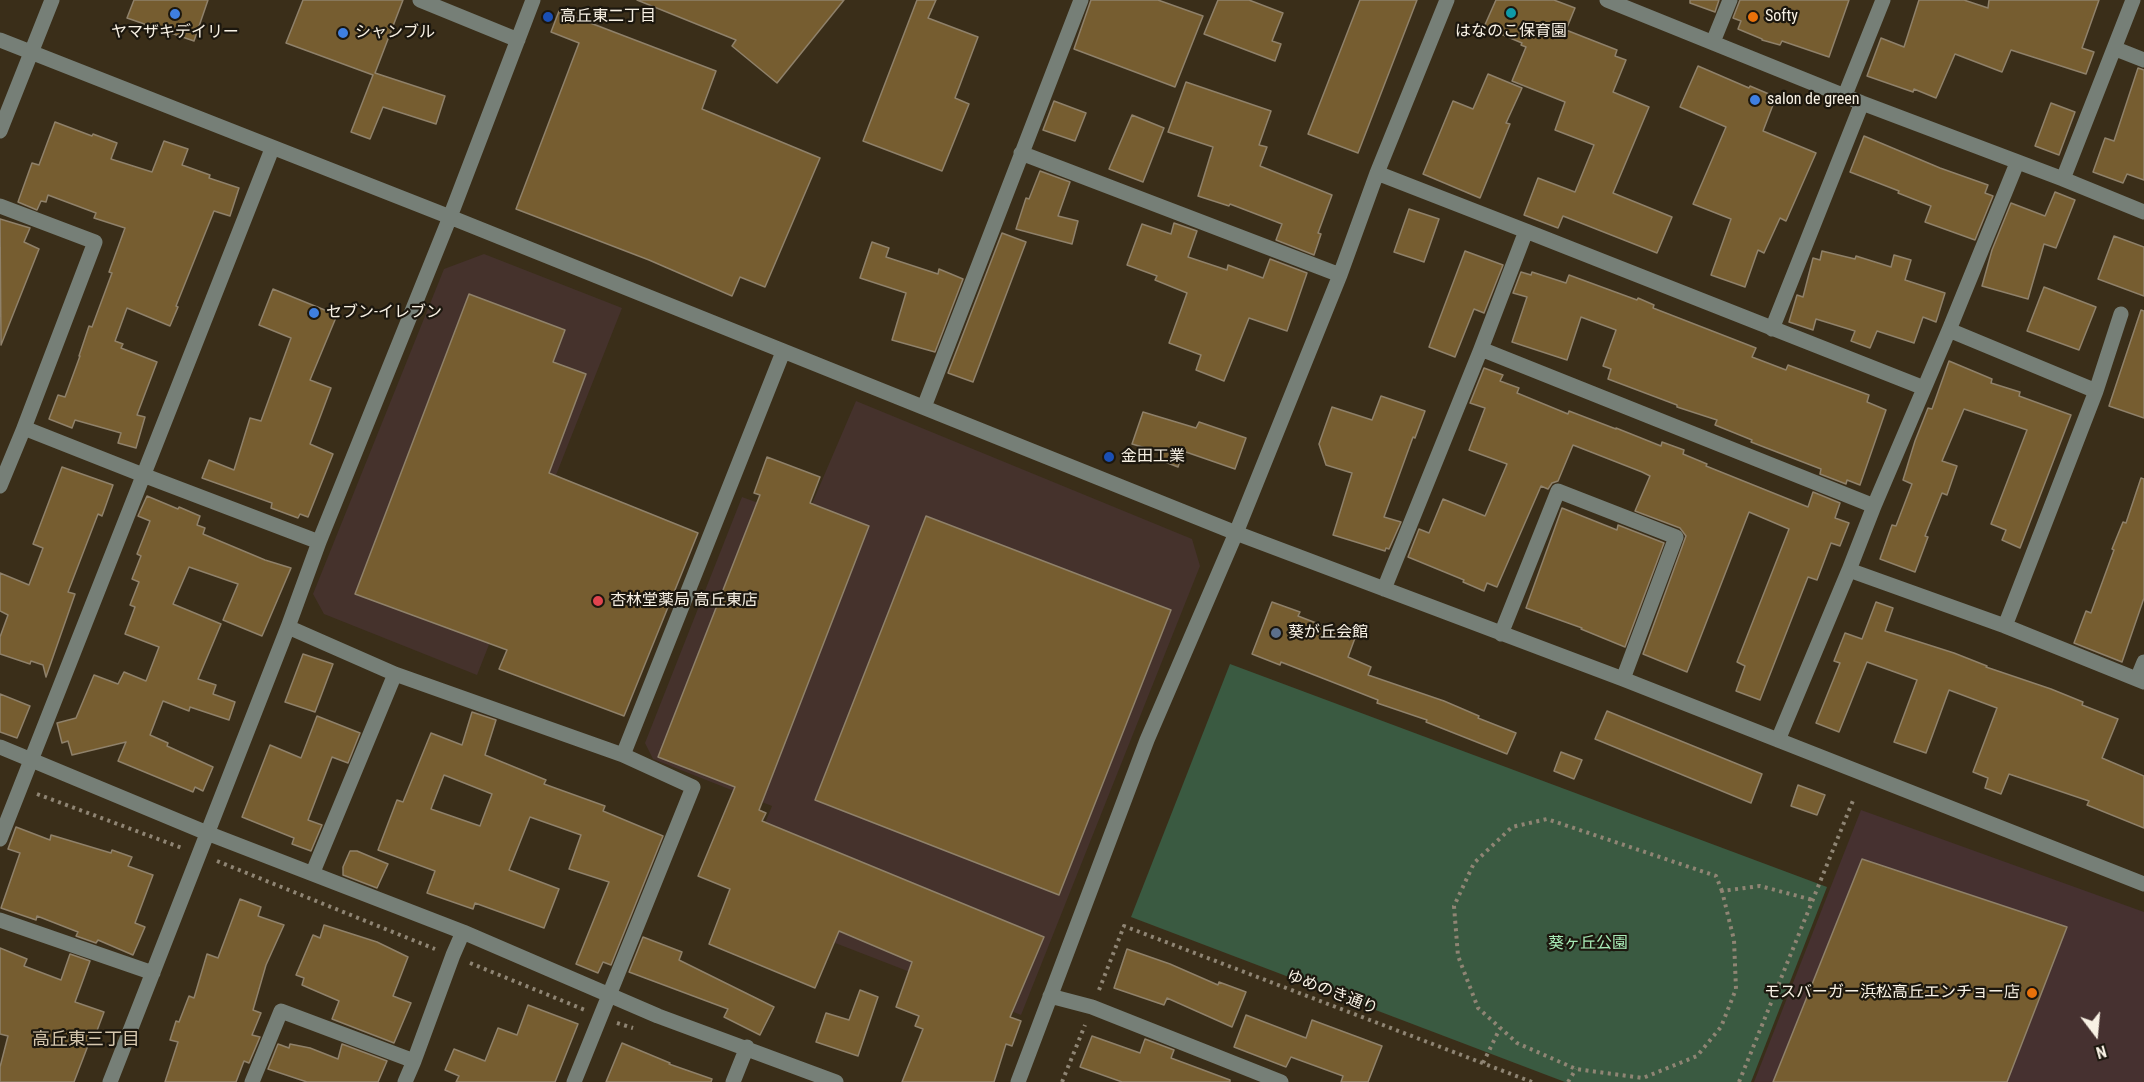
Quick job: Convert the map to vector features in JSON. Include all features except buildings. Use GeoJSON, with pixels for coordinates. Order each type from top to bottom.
{"type":"FeatureCollection","features":[{"type":"Feature","properties":{"kind":"street"},"geometry":{"type":"LineString","coordinates":[[0,131],[52,0]]}},
{"type":"Feature","properties":{"kind":"street"},"geometry":{"type":"LineString","coordinates":[[420,0],[518,40]]}},
{"type":"Feature","properties":{"kind":"street"},"geometry":{"type":"LineString","coordinates":[[110,1082],[319,542],[450,217],[533,0]]}},
{"type":"Feature","properties":{"kind":"street"},"geometry":{"type":"LineString","coordinates":[[924,407],[1082,0]]}},
{"type":"Feature","properties":{"kind":"street"},"geometry":{"type":"LineString","coordinates":[[1018,1082],[1147,740],[1236,533],[1447,0]]}},
{"type":"Feature","properties":{"kind":"street"},"geometry":{"type":"LineString","coordinates":[[1607,0],[1862,103],[2144,212]]}},
{"type":"Feature","properties":{"kind":"street"},"geometry":{"type":"LineString","coordinates":[[1713,42],[1730,0]]}},
{"type":"Feature","properties":{"kind":"street"},"geometry":{"type":"LineString","coordinates":[[1845,95],[1883,0]]}},
{"type":"Feature","properties":{"kind":"street"},"geometry":{"type":"LineString","coordinates":[[2063,179],[2116,49],[2133,0]]}},
{"type":"Feature","properties":{"kind":"street"},"geometry":{"type":"LineString","coordinates":[[0,40],[272,149],[450,217],[1236,533],[1623,679],[2144,884]]}},
{"type":"Feature","properties":{"kind":"street"},"geometry":{"type":"LineString","coordinates":[[2116,49],[2144,60]]}},
{"type":"Feature","properties":{"kind":"street"},"geometry":{"type":"LineString","coordinates":[[1772,329],[1862,103]]}},
{"type":"Feature","properties":{"kind":"street"},"geometry":{"type":"LineString","coordinates":[[0,839],[272,149]]}},
{"type":"Feature","properties":{"kind":"street"},"geometry":{"type":"LineString","coordinates":[[1021,153],[1340,275]]}},
{"type":"Feature","properties":{"kind":"street"},"geometry":{"type":"LineString","coordinates":[[1778,740],[2017,163]]}},
{"type":"Feature","properties":{"kind":"street"},"geometry":{"type":"LineString","coordinates":[[1377,173],[1924,388]]}},
{"type":"Feature","properties":{"kind":"street"},"geometry":{"type":"LineString","coordinates":[[0,206],[95,242],[0,486]]}},
{"type":"Feature","properties":{"kind":"street"},"geometry":{"type":"LineString","coordinates":[[1384,589],[1526,231]]}},
{"type":"Feature","properties":{"kind":"street"},"geometry":{"type":"LineString","coordinates":[[2006,626],[2096,391],[2121,314]]}},
{"type":"Feature","properties":{"kind":"street"},"geometry":{"type":"LineString","coordinates":[[1949,330],[2096,391]]}},
{"type":"Feature","properties":{"kind":"street"},"geometry":{"type":"LineString","coordinates":[[1481,349],[1874,506]]}},
{"type":"Feature","properties":{"kind":"street"},"geometry":{"type":"LineString","coordinates":[[623,755],[783,352]]}},
{"type":"Feature","properties":{"kind":"street"},"geometry":{"type":"LineString","coordinates":[[24,428],[319,542]]}},
{"type":"Feature","properties":{"kind":"street"},"geometry":{"type":"LineString","coordinates":[[1501,634],[1558,491],[1676,537],[1623,679]]}},
{"type":"Feature","properties":{"kind":"street"},"geometry":{"type":"LineString","coordinates":[[1849,570],[2006,626],[2141,681],[2144,662]]}},
{"type":"Feature","properties":{"kind":"street"},"geometry":{"type":"LineString","coordinates":[[288,627],[394,674],[623,755],[693,787],[574,1082]]}},
{"type":"Feature","properties":{"kind":"street"},"geometry":{"type":"LineString","coordinates":[[313,872],[394,674]]}},
{"type":"Feature","properties":{"kind":"street"},"geometry":{"type":"LineString","coordinates":[[0,747],[207,833],[313,872],[463,932],[608,996],[836,1082]]}},
{"type":"Feature","properties":{"kind":"street"},"geometry":{"type":"LineString","coordinates":[[0,920],[153,973]]}},
{"type":"Feature","properties":{"kind":"street"},"geometry":{"type":"LineString","coordinates":[[405,1082],[463,932]]}},
{"type":"Feature","properties":{"kind":"street"},"geometry":{"type":"LineString","coordinates":[[1050,996],[1092,1007],[1281,1082]]}},
{"type":"Feature","properties":{"kind":"street"},"geometry":{"type":"LineString","coordinates":[[252,1082],[281,1011],[414,1061]]}},
{"type":"Feature","properties":{"kind":"street"},"geometry":{"type":"LineString","coordinates":[[733,1082],[747,1047]]}},
{"type":"Feature","properties":{"kind":"path"},"geometry":{"type":"LineString","coordinates":[[20,787],[200,854],[643,1032]]}},
{"type":"Feature","properties":{"kind":"path"},"geometry":{"type":"LineString","coordinates":[[1739,1082],[1854,798]]}},
{"type":"Feature","properties":{"kind":"path"},"geometry":{"type":"LineString","coordinates":[[1547,819],[1716,876],[1734,940],[1736,989],[1721,1028],[1697,1056],[1643,1077],[1576,1069],[1517,1043],[1500,1028],[1478,1008],[1458,956],[1454,906],[1473,863],[1512,827],[1547,819]]}},
{"type":"Feature","properties":{"kind":"path"},"geometry":{"type":"LineString","coordinates":[[1722,891],[1760,886],[1813,900]]}},
{"type":"Feature","properties":{"kind":"path","name":"ゆめのき通り"},"geometry":{"type":"LineString","coordinates":[[1124,926],[1532,1082]]}},
{"type":"Feature","properties":{"kind":"path"},"geometry":{"type":"LineString","coordinates":[[1483,1063],[1500,1028]]}},
{"type":"Feature","properties":{"kind":"path"},"geometry":{"type":"LineString","coordinates":[[1568,1082],[1576,1069]]}},
{"type":"Feature","properties":{"kind":"shaded area"},"geometry":{"type":"Polygon","coordinates":[[[484,254],[622,308],[477,675],[324,614],[313,594],[444,269],[484,254]]]}},
{"type":"Feature","properties":{"kind":"shaded area","name":"金田工業"},"geometry":{"type":"Polygon","coordinates":[[[856,401],[1192,539],[1200,566],[1021,1015],[732,903],[772,806],[653,759],[645,743],[742,497],[805,520],[856,401]]]}},
{"type":"Feature","properties":{"kind":"shaded area"},"geometry":{"type":"Polygon","coordinates":[[[1861,810],[2144,912],[2144,1082],[1754,1082],[1861,810]]]}},
{"type":"Feature","properties":{"kind":"green space","name":"葵ヶ丘公園"},"geometry":{"type":"Polygon","coordinates":[[[1230,664],[1827,887],[1751,1082],[1565,1082],[1131,917],[1230,664]]]}},
{"type":"Feature","properties":{"kind":"place","name":"はなのこ保育園"},"geometry":{"type":"Point","coordinates":[1511,13]}},
{"type":"Feature","properties":{"kind":"place","name":"ヤマザキデイリー"},"geometry":{"type":"Point","coordinates":[175,14]}},
{"type":"Feature","properties":{"kind":"place","name":"高丘東二丁目"},"geometry":{"type":"Point","coordinates":[548,17]}},
{"type":"Feature","properties":{"kind":"place","name":"Softy"},"geometry":{"type":"Point","coordinates":[1753,17]}},
{"type":"Feature","properties":{"kind":"place","name":"シャンブル"},"geometry":{"type":"Point","coordinates":[343,33]}},
{"type":"Feature","properties":{"kind":"place","name":"salon de green"},"geometry":{"type":"Point","coordinates":[1755,100]}},
{"type":"Feature","properties":{"kind":"place","name":"セブン-イレブン"},"geometry":{"type":"Point","coordinates":[314,313]}},
{"type":"Feature","properties":{"kind":"place","name":"金田工業"},"geometry":{"type":"Point","coordinates":[1109,457]}},
{"type":"Feature","properties":{"kind":"place","name":"杏林堂薬局 高丘東店"},"geometry":{"type":"Point","coordinates":[598,601]}},
{"type":"Feature","properties":{"kind":"place","name":"葵が丘会館"},"geometry":{"type":"Point","coordinates":[1276,633]}},
{"type":"Feature","properties":{"kind":"place","name":"モスバーガー浜松高丘エンチョー店"},"geometry":{"type":"Point","coordinates":[2032,993]}},
{"type":"Feature","properties":{"kind":"district","name":"高丘東三丁目"},"geometry":{"type":"Point","coordinates":[86,1040]}}]}
